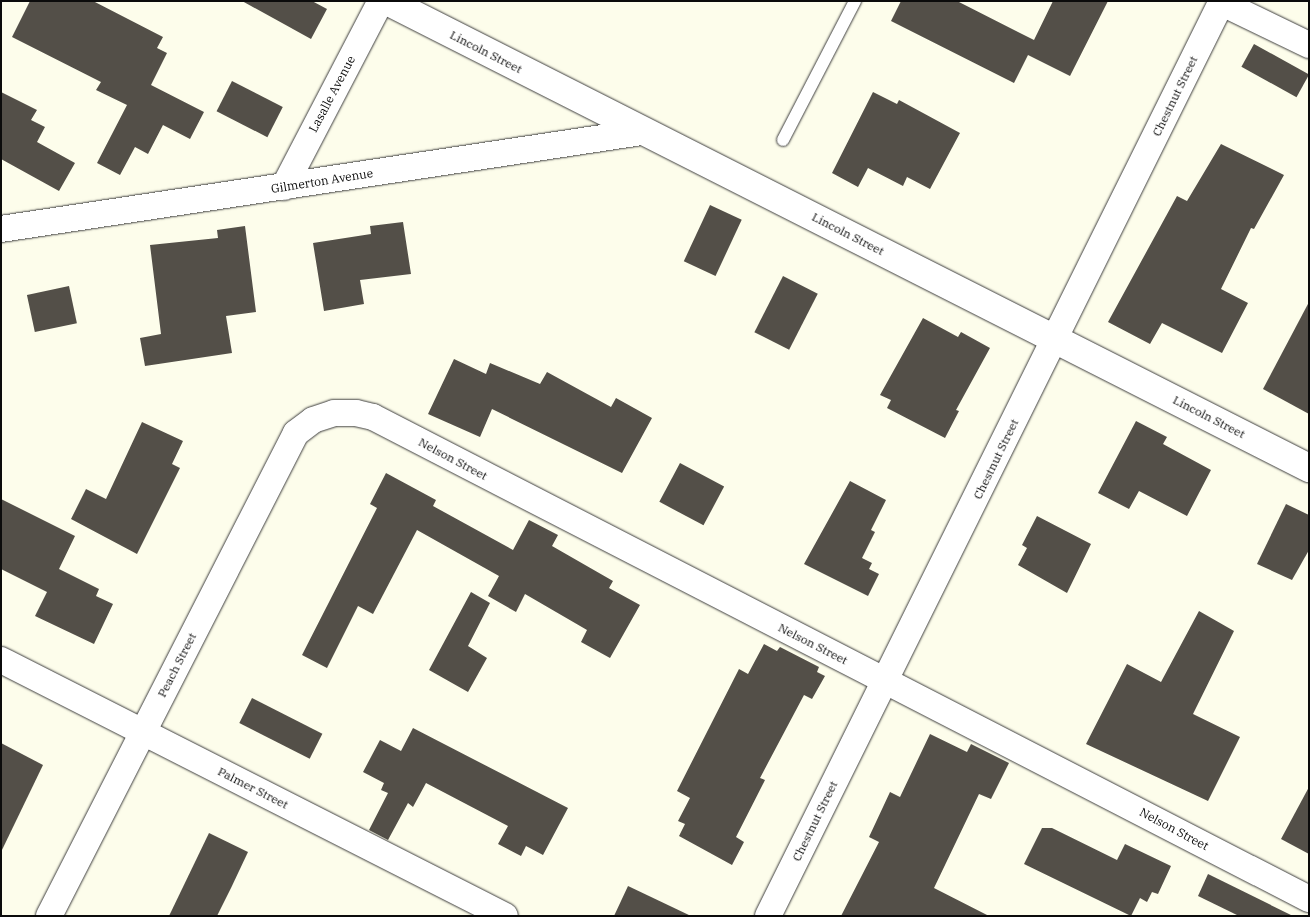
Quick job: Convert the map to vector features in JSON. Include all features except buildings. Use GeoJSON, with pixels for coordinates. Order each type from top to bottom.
{"type":"FeatureCollection","features":[{"type":"Feature","properties":{"kind":"street","name":"Lasalle Avenue"},"geometry":{"type":"LineString","coordinates":[[284,187],[381,1]]}},
{"type":"Feature","properties":{"kind":"street","name":"Lincoln Street"},"geometry":{"type":"LineString","coordinates":[[387,1],[642,132],[1055,338],[1309,468]]}},
{"type":"Feature","properties":{"kind":"street"},"geometry":{"type":"LineString","coordinates":[[1222,2],[1309,45]]}},
{"type":"Feature","properties":{"kind":"street","name":"Chestnut Street"},"geometry":{"type":"LineString","coordinates":[[768,916],[1222,2]]}},
{"type":"Feature","properties":{"kind":"street","name":"Gilmerton Avenue"},"geometry":{"type":"LineString","coordinates":[[1,229],[642,132]]}},
{"type":"Feature","properties":{"kind":"street","name":"Nelson Street"},"geometry":{"type":"LineString","coordinates":[[313,420],[334,413],[356,413],[373,417],[1309,899]]}},
{"type":"Feature","properties":{"kind":"street","name":"Peach Street"},"geometry":{"type":"LineString","coordinates":[[49,916],[296,434],[313,420]]}},
{"type":"Feature","properties":{"kind":"street","name":"Palmer Street"},"geometry":{"type":"LineString","coordinates":[[1,660],[505,916]]}},
{"type":"Feature","properties":{"kind":"lane"},"geometry":{"type":"LineString","coordinates":[[783,140],[855,1]]}}]}
